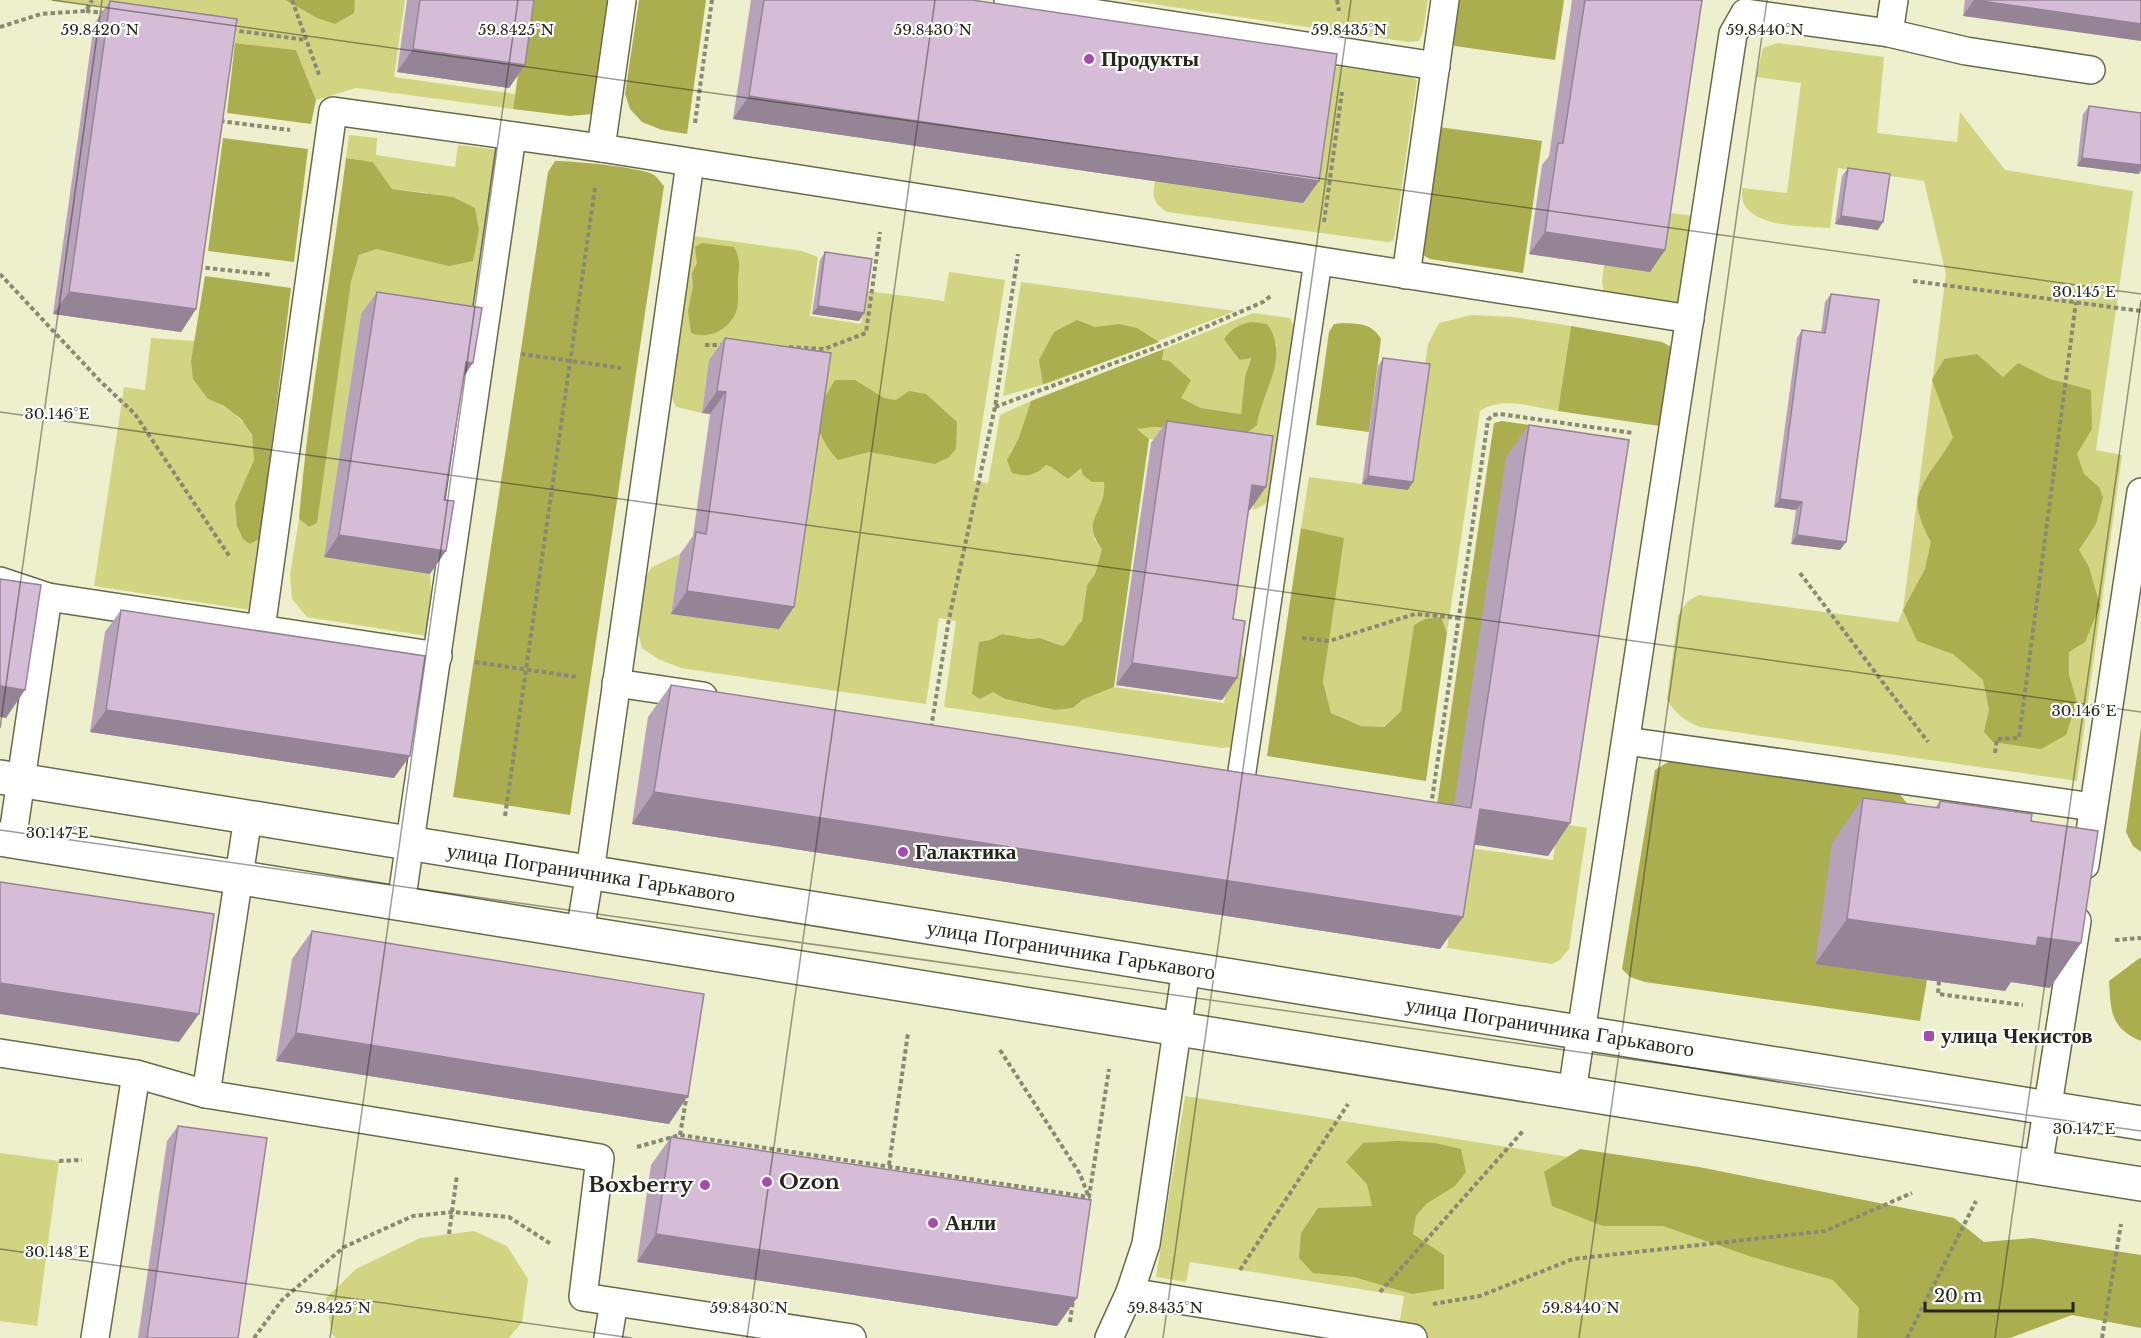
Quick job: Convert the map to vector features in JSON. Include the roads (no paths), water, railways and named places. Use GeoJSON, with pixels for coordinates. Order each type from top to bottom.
{"type":"FeatureCollection","features":[{"type":"Feature","properties":{"kind":"street","name":"улица Пограничника Гарькавого"},"geometry":{"type":"LineString","coordinates":[[10,779],[2141,1123]]}},
{"type":"Feature","properties":{"kind":"street"},"geometry":{"type":"LineString","coordinates":[[6,840],[2141,1184]]}},
{"type":"Feature","properties":{"kind":"lane"},"geometry":{"type":"LineString","coordinates":[[601,148],[622,0]]}},
{"type":"Feature","properties":{"kind":"lane"},"geometry":{"type":"LineString","coordinates":[[1008,0],[1436,66]]}},
{"type":"Feature","properties":{"kind":"lane"},"geometry":{"type":"LineString","coordinates":[[1406,274],[1445,0]]}},
{"type":"Feature","properties":{"kind":"lane"},"geometry":{"type":"LineString","coordinates":[[1889,33],[1894,0]]}},
{"type":"Feature","properties":{"kind":"lane"},"geometry":{"type":"LineString","coordinates":[[1572,1092],[1733,34],[1745,13],[1889,33],[1966,51],[2091,70]]}},
{"type":"Feature","properties":{"kind":"lane"},"geometry":{"type":"LineString","coordinates":[[261,629],[333,111],[601,148],[1690,319]]}},
{"type":"Feature","properties":{"kind":"lane"},"geometry":{"type":"LineString","coordinates":[[402,904],[512,136]]}},
{"type":"Feature","properties":{"kind":"lane"},"geometry":{"type":"LineString","coordinates":[[580,932],[690,162]]}},
{"type":"Feature","properties":{"kind":"lane"},"geometry":{"type":"LineString","coordinates":[[1240,778],[1318,261]]}},
{"type":"Feature","properties":{"kind":"lane"},"geometry":{"type":"LineString","coordinates":[[2038,1167],[2141,492]]}},
{"type":"Feature","properties":{"kind":"lane"},"geometry":{"type":"LineString","coordinates":[[0,581],[48,597],[438,656]]}},
{"type":"Feature","properties":{"kind":"lane"},"geometry":{"type":"LineString","coordinates":[[6,840],[10,779],[48,597]]}},
{"type":"Feature","properties":{"kind":"lane"},"geometry":{"type":"LineString","coordinates":[[616,683],[733,701]]}},
{"type":"Feature","properties":{"kind":"lane"},"geometry":{"type":"LineString","coordinates":[[1626,741],[2093,807]]}},
{"type":"Feature","properties":{"kind":"lane"},"geometry":{"type":"LineString","coordinates":[[206,1094],[248,817]]}},
{"type":"Feature","properties":{"kind":"lane"},"geometry":{"type":"LineString","coordinates":[[1109,1338],[1130,1292],[1146,1244],[1186,969]]}},
{"type":"Feature","properties":{"kind":"lane"},"geometry":{"type":"LineString","coordinates":[[0,1053],[136,1074],[206,1094],[600,1158],[583,1297],[850,1338]]}},
{"type":"Feature","properties":{"kind":"lane"},"geometry":{"type":"LineString","coordinates":[[95,1338],[136,1074]]}},
{"type":"Feature","properties":{"kind":"lane"},"geometry":{"type":"LineString","coordinates":[[1130,1292],[1413,1338]]}},
{"type":"Feature","properties":{"kind":"lane"},"geometry":{"type":"LineString","coordinates":[[608,1338],[614,1302]]}},
{"type":"Feature","properties":{"kind":"place","name":"Продукты"},"geometry":{"type":"Point","coordinates":[1089,59]}},
{"type":"Feature","properties":{"kind":"place","name":"Галактика"},"geometry":{"type":"Point","coordinates":[903,852]}},
{"type":"Feature","properties":{"kind":"place","name":"улица Чекистов"},"geometry":{"type":"Point","coordinates":[1929,1036]}},
{"type":"Feature","properties":{"kind":"place","name":"Ozon"},"geometry":{"type":"Point","coordinates":[767,1182]}},
{"type":"Feature","properties":{"kind":"place","name":"Boxberry"},"geometry":{"type":"Point","coordinates":[705,1185]}},
{"type":"Feature","properties":{"kind":"place","name":"Анли"},"geometry":{"type":"Point","coordinates":[933,1223]}}]}
